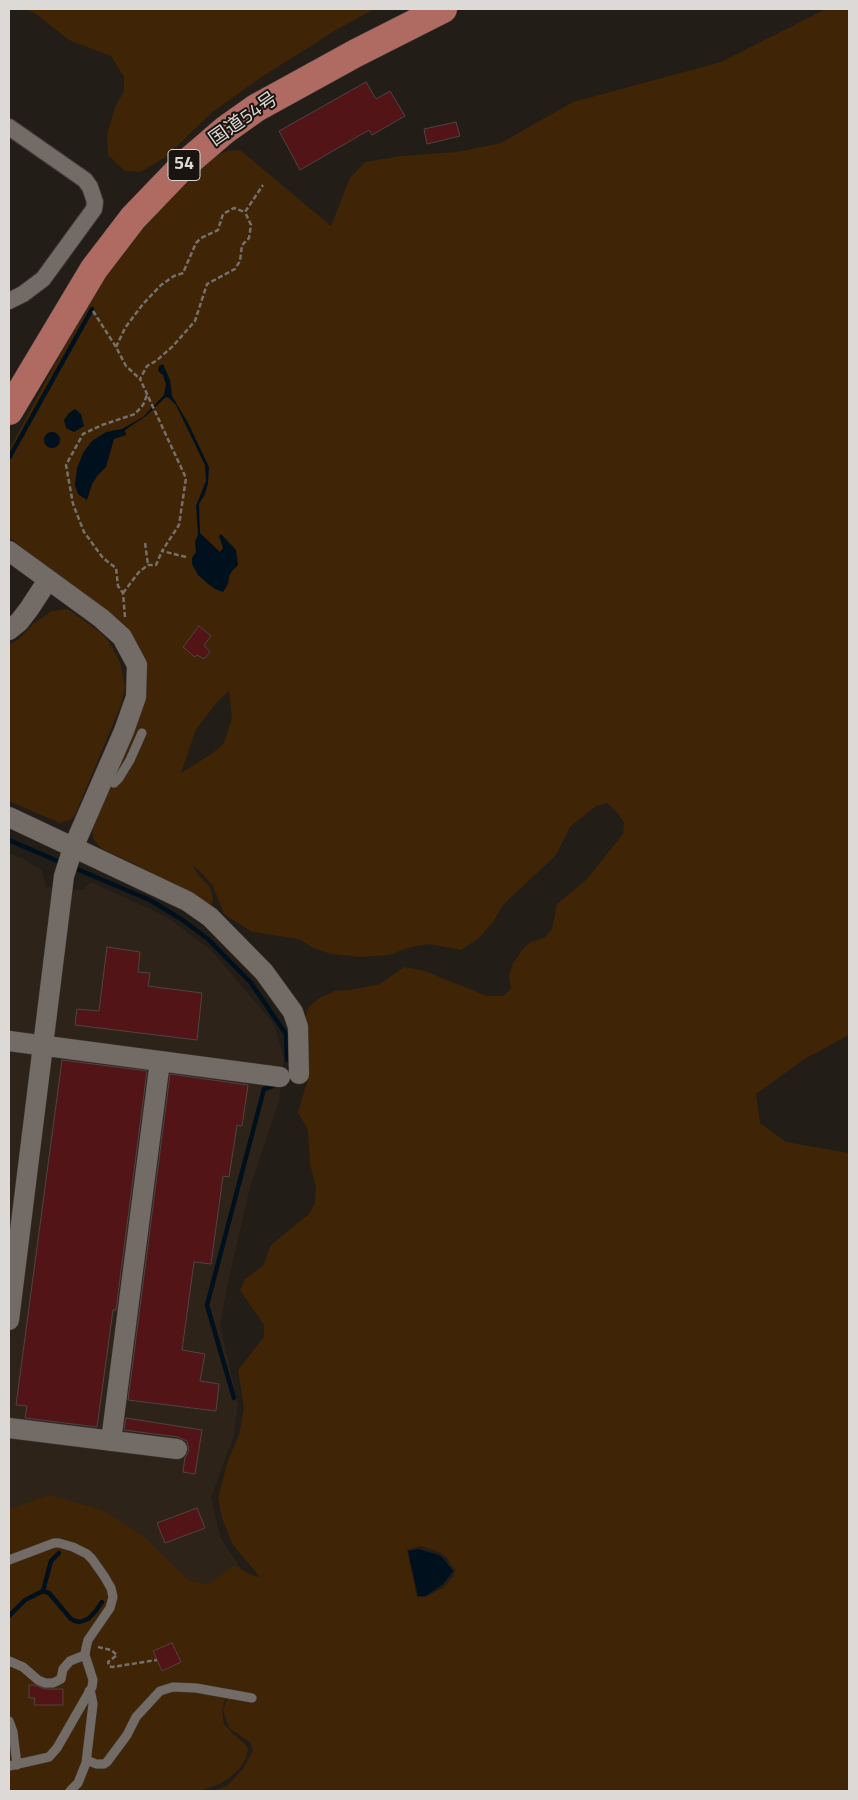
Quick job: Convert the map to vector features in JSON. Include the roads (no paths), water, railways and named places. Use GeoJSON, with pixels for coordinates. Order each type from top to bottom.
{"type":"FeatureCollection","features":[{"type":"Feature","properties":{"kind":"highway","name":"国道54号"},"geometry":{"type":"LineString","coordinates":[[9,411],[94,269],[132,218],[182,167],[225,130],[256,108],[356,53],[443,9]]}},
{"type":"Feature","properties":{"kind":"street"},"geometry":{"type":"LineString","coordinates":[[9,127],[85,180],[90,187],[95,202],[94,208],[43,279],[23,294],[9,301]]}},
{"type":"Feature","properties":{"kind":"street"},"geometry":{"type":"LineString","coordinates":[[9,551],[101,618],[122,637],[137,665],[136,698],[73,848],[64,876],[9,1320]]}},
{"type":"Feature","properties":{"kind":"street"},"geometry":{"type":"LineString","coordinates":[[9,630],[19,622],[48,580]]}},
{"type":"Feature","properties":{"kind":"street"},"geometry":{"type":"LineString","coordinates":[[9,817],[187,901],[210,916],[264,972],[293,1012],[298,1027],[289,1076],[160,1062],[9,1041]]}},
{"type":"Feature","properties":{"kind":"street"},"geometry":{"type":"LineString","coordinates":[[111,1441],[160,1062]]}},
{"type":"Feature","properties":{"kind":"street"},"geometry":{"type":"LineString","coordinates":[[9,1428],[177,1449]]}},
{"type":"Feature","properties":{"kind":"lane"},"geometry":{"type":"LineString","coordinates":[[103,779],[114,783],[119,778],[130,760],[142,733]]}},
{"type":"Feature","properties":{"kind":"lane"},"geometry":{"type":"LineString","coordinates":[[9,1560],[59,1543],[73,1547],[87,1554],[92,1559],[111,1588],[113,1597],[107,1614],[87,1644],[85,1655],[93,1680],[92,1687],[54,1754],[45,1758],[13,1765],[13,1732],[9,1721]]}},
{"type":"Feature","properties":{"kind":"lane"},"geometry":{"type":"LineString","coordinates":[[9,1662],[23,1667],[38,1680],[53,1683],[61,1679],[63,1670],[70,1661],[85,1655]]}},
{"type":"Feature","properties":{"kind":"lane"},"geometry":{"type":"LineString","coordinates":[[87,1760],[96,1764],[107,1762],[127,1735],[136,1717],[160,1691],[173,1688],[196,1688],[252,1698]]}},
{"type":"Feature","properties":{"kind":"lane"},"geometry":{"type":"LineString","coordinates":[[70,1791],[78,1783],[87,1760],[93,1704],[89,1691]]}},
{"type":"Feature","properties":{"kind":"water"},"geometry":{"type":"Polygon","coordinates":[[[163,364],[170,380],[172,396],[188,423],[209,467],[208,483],[205,494],[199,504],[200,533],[220,552],[223,548],[219,536],[221,534],[236,550],[238,565],[229,576],[228,584],[223,592],[215,589],[198,575],[192,564],[192,558],[196,552],[195,542],[198,534],[196,506],[206,481],[205,465],[176,405],[169,398],[166,397],[146,416],[125,430],[126,435],[114,439],[106,467],[92,484],[87,500],[78,494],[75,485],[77,468],[83,453],[92,441],[106,432],[122,429],[143,417],[164,395],[166,384],[163,375],[158,371],[159,366],[163,364]]]}},
{"type":"Feature","properties":{"kind":"water"},"geometry":{"type":"Polygon","coordinates":[[[75,409],[81,414],[84,426],[74,432],[66,428],[64,420],[75,409]]]}},
{"type":"Feature","properties":{"kind":"water"},"geometry":{"type":"Polygon","coordinates":[[[52,432],[60,440],[52,448],[44,440],[52,432]]]}},
{"type":"Feature","properties":{"kind":"water"},"geometry":{"type":"Polygon","coordinates":[[[419,1549],[441,1556],[453,1571],[443,1584],[426,1596],[418,1596],[408,1551],[419,1549]]]}},
{"type":"Feature","properties":{"kind":"waterway"},"geometry":{"type":"LineString","coordinates":[[9,458],[92,309]]}},
{"type":"Feature","properties":{"kind":"waterway"},"geometry":{"type":"LineString","coordinates":[[9,840],[62,863]]}},
{"type":"Feature","properties":{"kind":"waterway"},"geometry":{"type":"LineString","coordinates":[[72,867],[150,900],[181,919],[208,939],[251,983],[286,1034],[287,1060]]}},
{"type":"Feature","properties":{"kind":"waterway"},"geometry":{"type":"LineString","coordinates":[[234,1398],[207,1305],[264,1089],[273,1086]]}},
{"type":"Feature","properties":{"kind":"waterway"},"geometry":{"type":"LineString","coordinates":[[43,1591],[51,1561],[59,1553]]}},
{"type":"Feature","properties":{"kind":"waterway"},"geometry":{"type":"LineString","coordinates":[[9,1616],[25,1600],[43,1591],[49,1593],[71,1619],[80,1622],[88,1619],[102,1602]]}}]}
